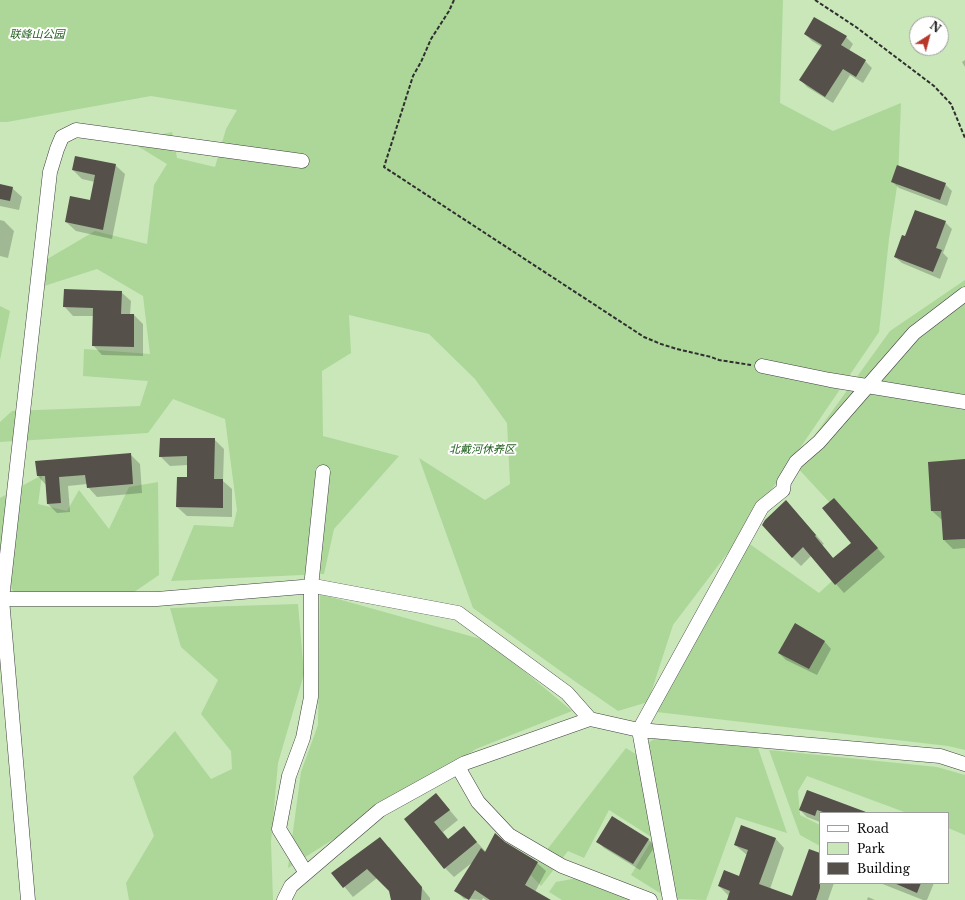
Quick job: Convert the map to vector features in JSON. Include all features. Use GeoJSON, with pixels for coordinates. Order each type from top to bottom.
{"type":"FeatureCollection","features":[{"type":"Feature","properties":{"kind":"street"},"geometry":{"type":"LineString","coordinates":[[28,900],[1,599],[50,172],[57,149],[62,137],[76,130],[302,161]]}},
{"type":"Feature","properties":{"kind":"street"},"geometry":{"type":"LineString","coordinates":[[670,900],[639,730],[762,507],[783,490],[784,482],[796,462],[819,442],[914,333],[965,294]]}},
{"type":"Feature","properties":{"kind":"street"},"geometry":{"type":"LineString","coordinates":[[762,366],[830,380],[965,402]]}},
{"type":"Feature","properties":{"kind":"street"},"geometry":{"type":"LineString","coordinates":[[306,874],[279,829],[289,776],[303,738],[311,697],[311,587],[323,472]]}},
{"type":"Feature","properties":{"kind":"street"},"geometry":{"type":"LineString","coordinates":[[1,599],[157,598],[311,587],[458,613],[567,693],[590,719]]}},
{"type":"Feature","properties":{"kind":"street"},"geometry":{"type":"LineString","coordinates":[[284,900],[291,886],[380,810],[465,763],[590,719],[639,730],[940,756],[965,764]]}},
{"type":"Feature","properties":{"kind":"street"},"geometry":{"type":"LineString","coordinates":[[458,767],[478,802],[509,835],[562,866],[650,900]]}},
{"type":"Feature","properties":{"kind":"path"},"geometry":{"type":"LineString","coordinates":[[454,0],[449,12],[431,39],[413,76],[384,167],[644,337],[661,344],[719,360],[762,366]]}},
{"type":"Feature","properties":{"kind":"path"},"geometry":{"type":"LineString","coordinates":[[815,0],[856,27],[934,86],[951,104],[965,138]]}},
{"type":"Feature","properties":{"kind":"green space","name":"北戴河休养区"},"geometry":{"type":"Polygon","coordinates":[[[0,0],[965,0],[965,900],[0,900],[0,0]]]}},
{"type":"Feature","properties":{"kind":"green space","name":"联峰山公园"},"geometry":{"type":"Polygon","coordinates":[[[0,0],[783,0],[780,103],[833,131],[901,103],[898,180],[889,239],[879,332],[736,542],[673,625],[648,702],[618,711],[473,608],[419,458],[485,500],[510,484],[507,423],[475,379],[429,334],[349,315],[351,353],[322,371],[323,436],[399,456],[334,529],[324,574],[171,581],[194,525],[233,527],[237,510],[225,419],[173,399],[148,433],[0,442],[0,422],[12,411],[140,406],[148,381],[83,376],[84,349],[150,354],[143,296],[97,269],[41,287],[32,268],[95,231],[147,244],[154,185],[167,164],[131,142],[172,132],[177,158],[215,167],[226,129],[237,110],[151,96],[0,122],[0,0]]]}},
{"type":"Feature","properties":{"kind":"green space"},"geometry":{"type":"Polygon","coordinates":[[[965,280],[965,750],[948,746],[648,711],[744,540],[819,593],[870,546],[794,464],[890,331],[965,280]]]}},
{"type":"Feature","properties":{"kind":"green space"},"geometry":{"type":"Polygon","coordinates":[[[0,306],[10,311],[0,360],[0,306]]]}},
{"type":"Feature","properties":{"kind":"green space"},"geometry":{"type":"Polygon","coordinates":[[[42,475],[38,504],[67,511],[79,490],[109,529],[129,487],[158,482],[159,575],[121,601],[17,598],[0,567],[0,498],[42,475]]]}},
{"type":"Feature","properties":{"kind":"green space"},"geometry":{"type":"Polygon","coordinates":[[[320,594],[488,641],[572,711],[476,749],[288,868],[301,772],[318,725],[320,594]]]}},
{"type":"Feature","properties":{"kind":"green space"},"geometry":{"type":"Polygon","coordinates":[[[298,604],[304,674],[278,763],[271,842],[273,900],[129,900],[126,883],[154,836],[133,777],[175,731],[211,779],[232,769],[231,751],[201,714],[218,680],[181,647],[170,608],[298,604]]]}},
{"type":"Feature","properties":{"kind":"green space"},"geometry":{"type":"Polygon","coordinates":[[[661,735],[758,748],[787,833],[736,817],[706,900],[677,899],[646,744],[661,735]]]}},
{"type":"Feature","properties":{"kind":"green space"},"geometry":{"type":"Polygon","coordinates":[[[626,748],[637,755],[668,898],[631,875],[653,838],[609,810],[584,858],[568,851],[541,886],[529,873],[626,748]]]}},
{"type":"Feature","properties":{"kind":"green space"},"geometry":{"type":"Polygon","coordinates":[[[769,750],[937,767],[965,775],[965,835],[949,828],[949,812],[904,812],[807,776],[798,791],[800,815],[819,824],[819,845],[800,835],[769,750]]]}},
{"type":"Feature","properties":{"kind":"green space"},"geometry":{"type":"Polygon","coordinates":[[[583,877],[642,900],[562,900],[549,892],[556,882],[583,877]]]}},
{"type":"Feature","properties":{"kind":"building"},"geometry":{"type":"Polygon","coordinates":[[[814,17],[847,36],[841,45],[866,60],[856,77],[843,69],[825,97],[799,80],[822,45],[804,34],[814,17]]]}},
{"type":"Feature","properties":{"kind":"building"},"geometry":{"type":"Polygon","coordinates":[[[75,156],[116,164],[103,230],[65,222],[70,196],[90,200],[95,175],[72,170],[75,156]]]}},
{"type":"Feature","properties":{"kind":"building"},"geometry":{"type":"Polygon","coordinates":[[[897,165],[946,183],[940,200],[891,182],[897,165]]]}},
{"type":"Feature","properties":{"kind":"building"},"geometry":{"type":"Polygon","coordinates":[[[0,184],[13,187],[10,201],[0,199],[0,184]]]}},
{"type":"Feature","properties":{"kind":"building"},"geometry":{"type":"Polygon","coordinates":[[[915,210],[946,221],[936,248],[942,250],[933,272],[894,257],[902,235],[905,236],[915,210]]]}},
{"type":"Feature","properties":{"kind":"building"},"geometry":{"type":"Polygon","coordinates":[[[64,289],[122,291],[121,314],[134,314],[134,347],[92,346],[93,308],[63,307],[64,289]]]}},
{"type":"Feature","properties":{"kind":"building"},"geometry":{"type":"Polygon","coordinates":[[[160,438],[215,438],[214,479],[223,479],[223,508],[176,507],[177,477],[187,477],[187,456],[159,457],[160,438]]]}},
{"type":"Feature","properties":{"kind":"building"},"geometry":{"type":"Polygon","coordinates":[[[131,453],[133,484],[87,488],[85,475],[59,477],[61,503],[47,504],[45,476],[37,476],[35,461],[131,453]]]}},
{"type":"Feature","properties":{"kind":"building"},"geometry":{"type":"Polygon","coordinates":[[[965,459],[965,539],[943,540],[941,511],[931,511],[928,462],[965,459]]]}},
{"type":"Feature","properties":{"kind":"building"},"geometry":{"type":"Polygon","coordinates":[[[834,498],[878,548],[835,585],[803,547],[792,558],[762,525],[765,520],[786,500],[816,535],[815,536],[833,558],[851,543],[822,508],[834,498]]]}},
{"type":"Feature","properties":{"kind":"building"},"geometry":{"type":"Polygon","coordinates":[[[795,623],[825,641],[809,669],[778,653],[795,623]]]}},
{"type":"Feature","properties":{"kind":"building"},"geometry":{"type":"Polygon","coordinates":[[[807,790],[866,812],[823,812],[817,810],[815,816],[799,810],[807,790]]]}},
{"type":"Feature","properties":{"kind":"building"},"geometry":{"type":"Polygon","coordinates":[[[436,793],[450,810],[434,822],[448,839],[464,826],[477,842],[444,869],[404,819],[436,793]]]}},
{"type":"Feature","properties":{"kind":"building"},"geometry":{"type":"Polygon","coordinates":[[[612,816],[649,839],[633,864],[596,842],[612,816]]]}},
{"type":"Feature","properties":{"kind":"building"},"geometry":{"type":"Polygon","coordinates":[[[741,825],[776,838],[759,884],[792,896],[809,849],[819,853],[820,888],[816,900],[727,900],[730,891],[718,886],[724,870],[739,876],[748,850],[734,845],[741,825]]]}},
{"type":"Feature","properties":{"kind":"building"},"geometry":{"type":"Polygon","coordinates":[[[495,833],[505,842],[538,862],[525,885],[551,900],[490,900],[475,890],[469,900],[454,891],[481,848],[485,852],[495,833]]]}},
{"type":"Feature","properties":{"kind":"building"},"geometry":{"type":"Polygon","coordinates":[[[380,837],[422,887],[421,900],[391,900],[389,891],[367,869],[343,888],[331,873],[380,837]]]}},
{"type":"Feature","properties":{"kind":"building"},"geometry":{"type":"Polygon","coordinates":[[[896,884],[921,884],[917,893],[896,884]]]}}]}
